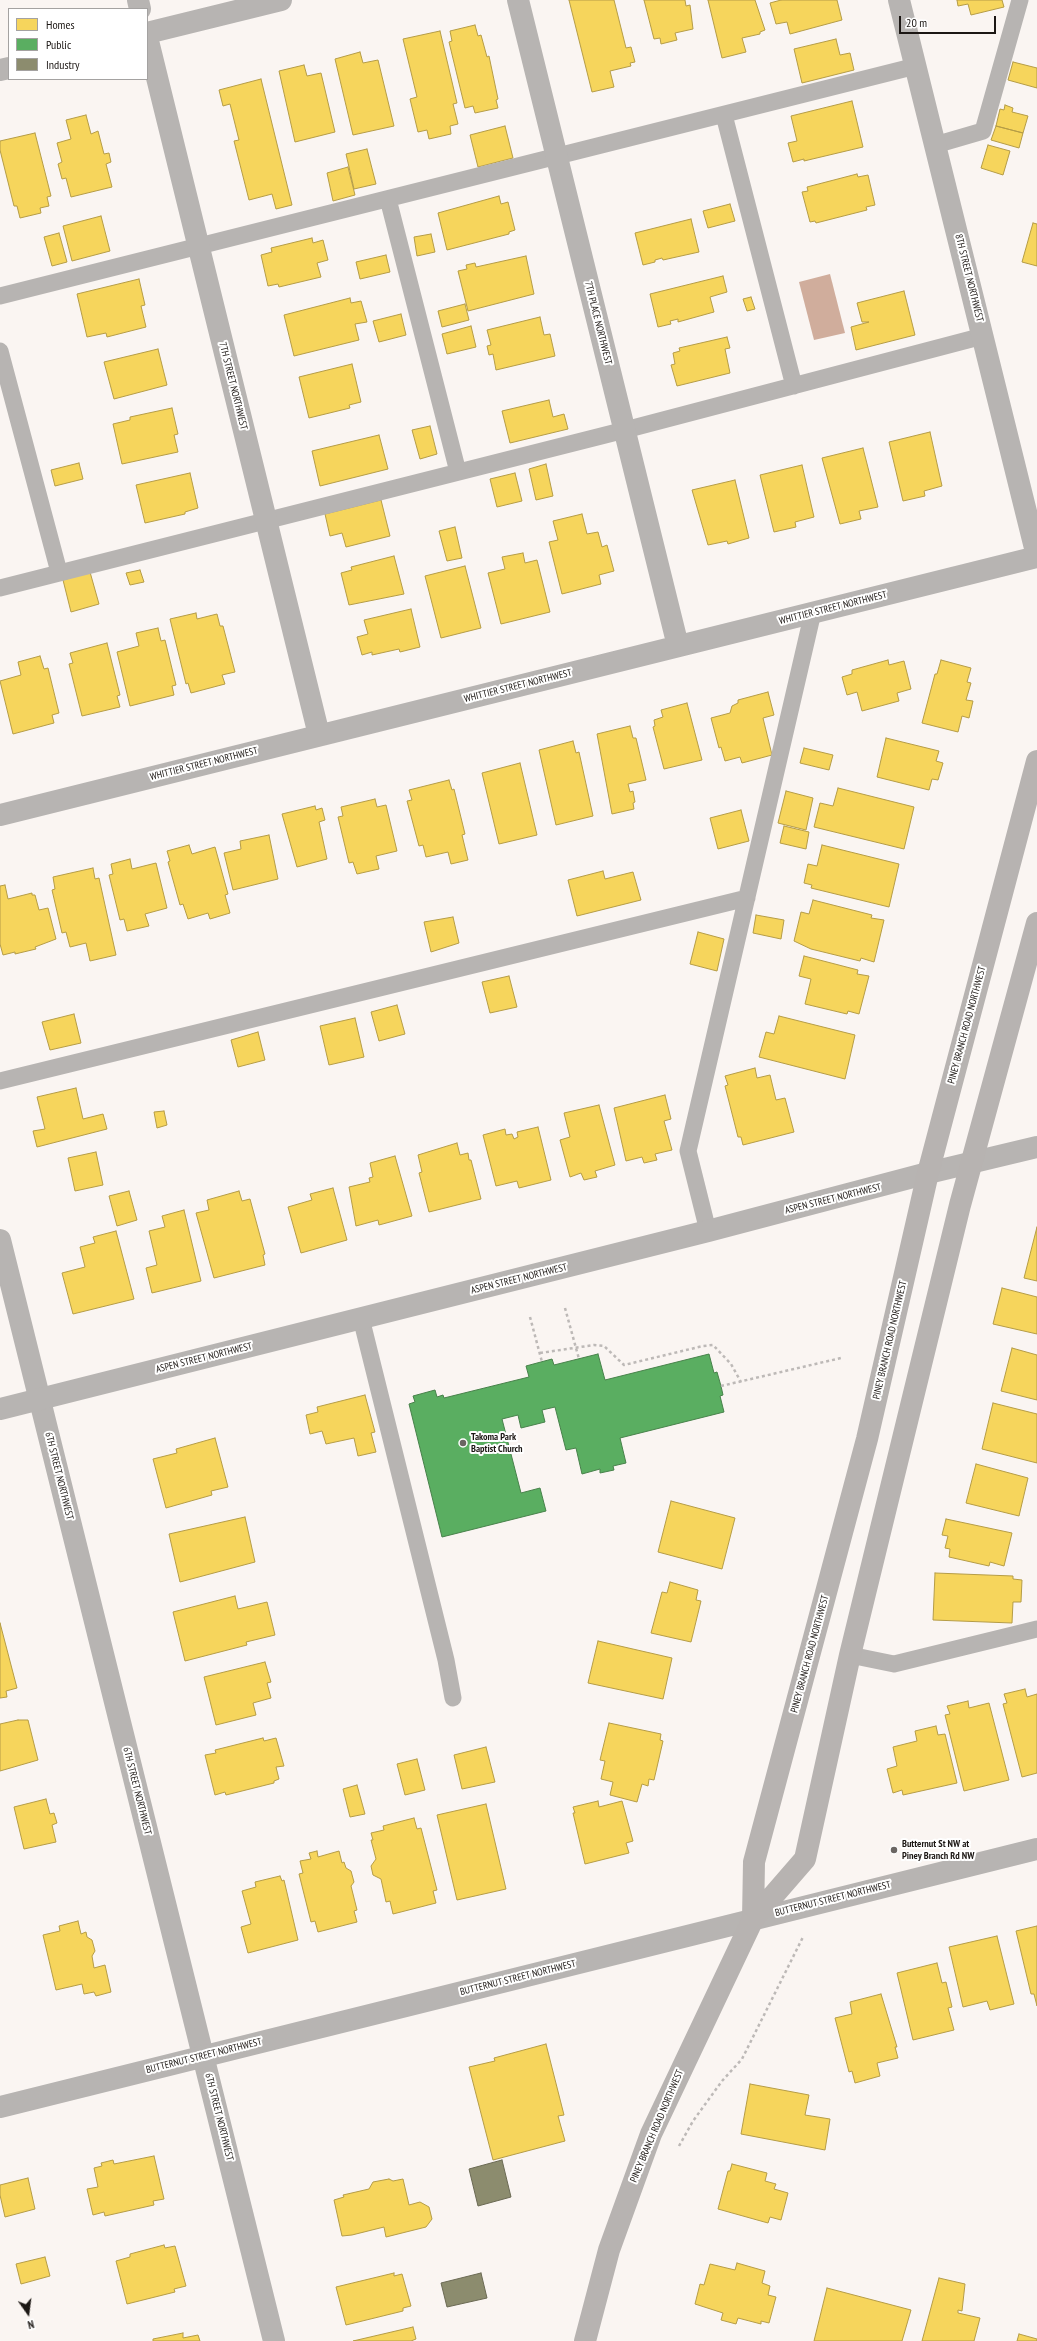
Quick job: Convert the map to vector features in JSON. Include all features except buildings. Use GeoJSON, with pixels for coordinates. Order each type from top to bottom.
{"type":"FeatureCollection","features":[{"type":"Feature","properties":{"kind":"main road","name":"PINEY BRANCH ROAD NORTHWEST"},"geometry":{"type":"LineString","coordinates":[[753,1919],[754,1862],[867,1439],[928,1173],[1037,761]]}},
{"type":"Feature","properties":{"kind":"main road","name":"PINEY BRANCH ROAD NORTHWEST"},"geometry":{"type":"LineString","coordinates":[[585,2341],[609,2250],[636,2172],[717,1991],[753,1919],[805,1859],[850,1655],[972,1162],[1037,923]]}},
{"type":"Feature","properties":{"kind":"street"},"geometry":{"type":"LineString","coordinates":[[148,33],[281,0]]}},
{"type":"Feature","properties":{"kind":"street","name":"7TH PLACE NORTHWEST"},"geometry":{"type":"LineString","coordinates":[[518,0],[678,646]]}},
{"type":"Feature","properties":{"kind":"street","name":"8TH STREET NORTHWEST"},"geometry":{"type":"LineString","coordinates":[[899,0],[1037,556]]}},
{"type":"Feature","properties":{"kind":"street","name":"7TH STREET NORTHWEST"},"geometry":{"type":"LineString","coordinates":[[148,41],[319,735]]}},
{"type":"Feature","properties":{"kind":"street","name":"WHITTIER STREET NORTHWEST"},"geometry":{"type":"LineString","coordinates":[[0,815],[1037,556]]}},
{"type":"Feature","properties":{"kind":"street","name":"ASPEN STREET NORTHWEST"},"geometry":{"type":"LineString","coordinates":[[0,1409],[708,1231],[928,1173],[1037,1147]]}},
{"type":"Feature","properties":{"kind":"street","name":"6TH STREET NORTHWEST"},"geometry":{"type":"LineString","coordinates":[[0,1240],[274,2341]]}},
{"type":"Feature","properties":{"kind":"street","name":"BUTTERNUT STREET NORTHWEST"},"geometry":{"type":"LineString","coordinates":[[0,2107],[1037,1849]]}},
{"type":"Feature","properties":{"kind":"lane"},"geometry":{"type":"LineString","coordinates":[[935,145],[983,131],[1020,0]]}},
{"type":"Feature","properties":{"kind":"lane"},"geometry":{"type":"LineString","coordinates":[[0,296],[916,66]]}},
{"type":"Feature","properties":{"kind":"lane"},"geometry":{"type":"LineString","coordinates":[[724,115],[794,386]]}},
{"type":"Feature","properties":{"kind":"lane"},"geometry":{"type":"LineString","coordinates":[[388,199],[458,472]]}},
{"type":"Feature","properties":{"kind":"lane"},"geometry":{"type":"LineString","coordinates":[[0,588],[625,430],[983,336]]}},
{"type":"Feature","properties":{"kind":"lane"},"geometry":{"type":"LineString","coordinates":[[0,351],[59,572]]}},
{"type":"Feature","properties":{"kind":"lane"},"geometry":{"type":"LineString","coordinates":[[708,1231],[688,1151],[813,612]]}},
{"type":"Feature","properties":{"kind":"lane"},"geometry":{"type":"LineString","coordinates":[[0,1080],[747,898]]}},
{"type":"Feature","properties":{"kind":"lane"},"geometry":{"type":"LineString","coordinates":[[360,1318],[446,1660],[453,1698]]}},
{"type":"Feature","properties":{"kind":"lane"},"geometry":{"type":"LineString","coordinates":[[850,1655],[894,1664],[1037,1629]]}},
{"type":"Feature","properties":{"kind":"path"},"geometry":{"type":"LineString","coordinates":[[566,1308],[579,1359]]}},
{"type":"Feature","properties":{"kind":"path"},"geometry":{"type":"LineString","coordinates":[[530,1317],[542,1362]]}},
{"type":"Feature","properties":{"kind":"path"},"geometry":{"type":"LineString","coordinates":[[540,1353],[594,1345],[604,1346],[624,1365],[703,1346],[713,1345],[731,1364],[741,1382]]}},
{"type":"Feature","properties":{"kind":"path"},"geometry":{"type":"LineString","coordinates":[[721,1386],[841,1358]]}},
{"type":"Feature","properties":{"kind":"path"},"geometry":{"type":"LineString","coordinates":[[676,2151],[693,2121],[722,2082],[742,2059],[806,1929]]}},
{"type":"Feature","properties":{"kind":"shaded area"},"geometry":{"type":"Polygon","coordinates":[[[830,274],[845,333],[814,340],[799,282],[830,274]]]}},
{"type":"Feature","properties":{"kind":"place","name":"Takoma Park Baptist Church"},"geometry":{"type":"Point","coordinates":[463,1443]}},
{"type":"Feature","properties":{"kind":"place","name":"Butternut St NW at Piney Branch Rd NW"},"geometry":{"type":"Point","coordinates":[894,1850]}}]}
